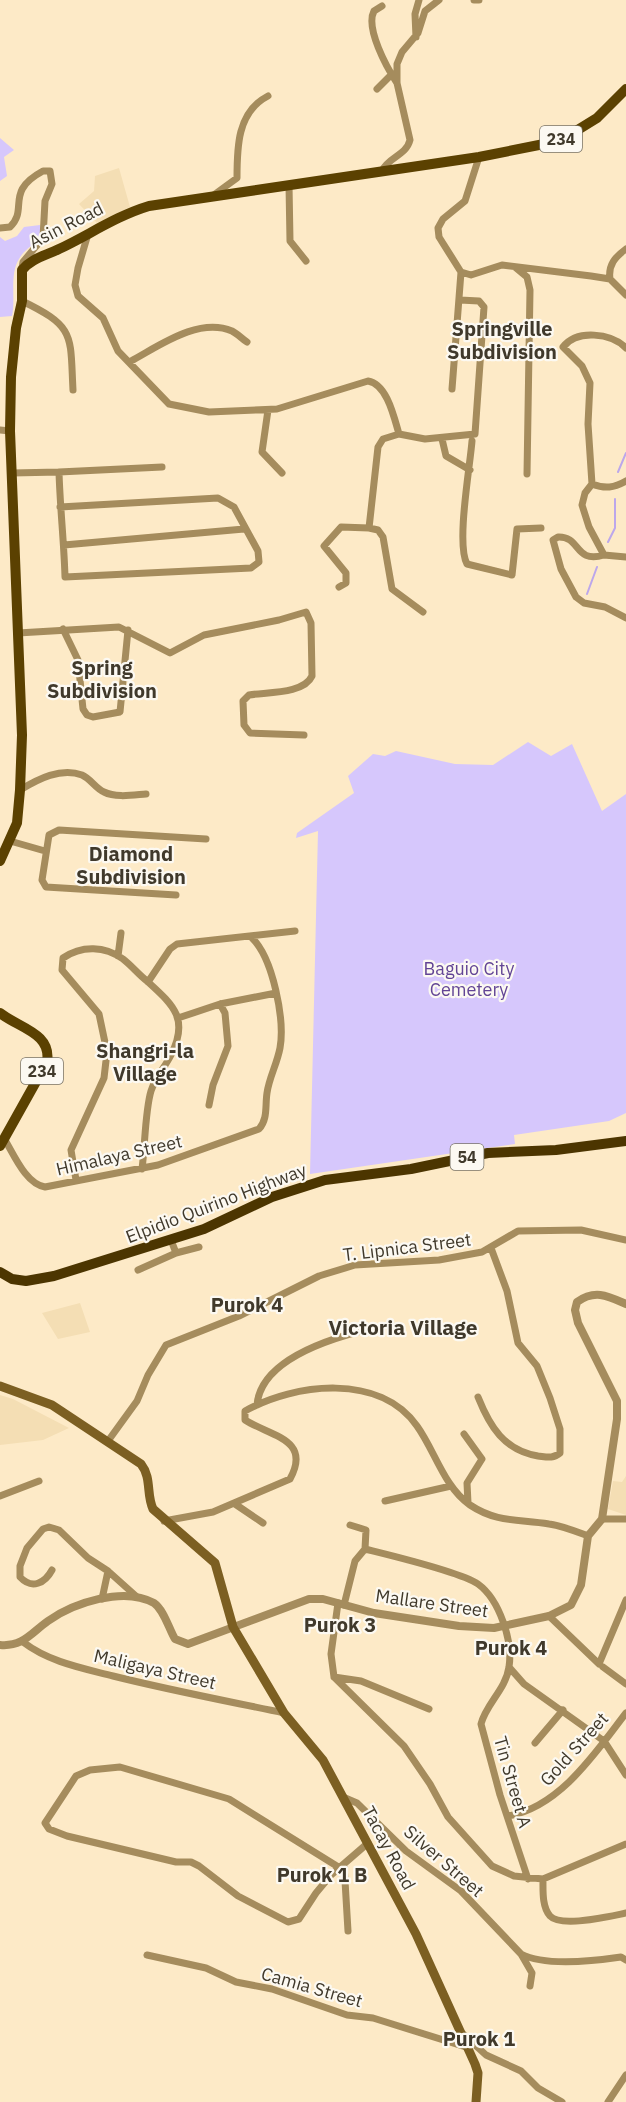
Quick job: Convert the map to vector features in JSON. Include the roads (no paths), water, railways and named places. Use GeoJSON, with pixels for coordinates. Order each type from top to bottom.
{"type":"FeatureCollection","features":[{"type":"Feature","properties":{"kind":"highway","name":"Elpidio Quirino Highway"},"geometry":{"type":"LineString","coordinates":[[0,1272],[12,1280],[38,1281],[204,1229],[272,1197],[309,1184],[411,1169],[488,1153],[556,1149],[626,1141]]}},
{"type":"Feature","properties":{"kind":"main road","name":"Asin Road"},"geometry":{"type":"LineString","coordinates":[[0,861],[17,823],[20,790],[18,633],[12,473],[5,430],[16,328],[22,301],[22,270],[32,261],[120,216],[149,206],[479,157],[563,139],[603,114],[626,89]]}},
{"type":"Feature","properties":{"kind":"main road","name":"234"},"geometry":{"type":"LineString","coordinates":[[0,1013],[40,1037],[48,1045],[49,1053],[47,1062],[3,1143]]}},
{"type":"Feature","properties":{"kind":"main road","name":"Tacay Road"},"geometry":{"type":"LineString","coordinates":[[0,1386],[52,1406],[108,1440],[141,1464],[147,1471],[149,1501],[164,1521],[215,1563],[233,1627],[284,1713],[323,1760],[416,1934],[469,2048],[478,2073],[476,2102]]}},
{"type":"Feature","properties":{"kind":"street"},"geometry":{"type":"LineString","coordinates":[[416,37],[415,14],[419,0]]}},
{"type":"Feature","properties":{"kind":"street"},"geometry":{"type":"LineString","coordinates":[[382,171],[389,161],[408,148],[410,141],[397,83],[399,58],[416,37],[425,11],[439,0]]}},
{"type":"Feature","properties":{"kind":"street"},"geometry":{"type":"LineString","coordinates":[[474,0],[479,0]]}},
{"type":"Feature","properties":{"kind":"street"},"geometry":{"type":"LineString","coordinates":[[382,6],[374,11],[371,21],[381,54],[397,83]]}},
{"type":"Feature","properties":{"kind":"street"},"geometry":{"type":"LineString","coordinates":[[377,89],[392,75]]}},
{"type":"Feature","properties":{"kind":"street"},"geometry":{"type":"LineString","coordinates":[[209,198],[215,191],[237,178],[237,148],[243,123],[258,101],[268,96]]}},
{"type":"Feature","properties":{"kind":"street"},"geometry":{"type":"LineString","coordinates":[[452,389],[461,272],[439,237],[438,228],[443,219],[465,201],[479,157]]}},
{"type":"Feature","properties":{"kind":"street"},"geometry":{"type":"LineString","coordinates":[[0,228],[10,227],[16,220],[19,193],[23,186],[43,171],[50,171],[52,184],[45,201],[43,238],[23,262],[22,270]]}},
{"type":"Feature","properties":{"kind":"street"},"geometry":{"type":"LineString","coordinates":[[289,185],[290,241],[306,261]]}},
{"type":"Feature","properties":{"kind":"street"},"geometry":{"type":"LineString","coordinates":[[88,234],[78,268],[76,290],[83,302],[103,318],[115,347],[160,396],[176,406],[209,412],[268,410],[298,404],[372,381],[385,396],[399,434]]}},
{"type":"Feature","properties":{"kind":"street"},"geometry":{"type":"LineString","coordinates":[[610,279],[610,267],[626,249]]}},
{"type":"Feature","properties":{"kind":"street"},"geometry":{"type":"LineString","coordinates":[[461,272],[471,275],[502,265],[610,279],[626,295]]}},
{"type":"Feature","properties":{"kind":"street"},"geometry":{"type":"LineString","coordinates":[[513,266],[527,277],[531,297],[527,474]]}},
{"type":"Feature","properties":{"kind":"street"},"geometry":{"type":"LineString","coordinates":[[460,300],[479,301],[484,307],[464,519],[464,552],[467,564],[512,574],[517,529],[541,528]]}},
{"type":"Feature","properties":{"kind":"street"},"geometry":{"type":"LineString","coordinates":[[22,301],[42,311],[67,331],[71,345],[73,390]]}},
{"type":"Feature","properties":{"kind":"street"},"geometry":{"type":"LineString","coordinates":[[131,362],[172,339],[206,328],[229,330],[247,342]]}},
{"type":"Feature","properties":{"kind":"street"},"geometry":{"type":"LineString","coordinates":[[604,555],[589,527],[582,506],[585,494],[592,484],[588,424],[591,383],[582,366],[563,347],[569,340],[585,336],[601,336],[621,343],[626,348]]}},
{"type":"Feature","properties":{"kind":"street"},"geometry":{"type":"LineString","coordinates":[[268,410],[262,452],[282,473]]}},
{"type":"Feature","properties":{"kind":"street"},"geometry":{"type":"LineString","coordinates":[[369,528],[378,447],[383,439],[399,434],[425,439],[473,437]]}},
{"type":"Feature","properties":{"kind":"street"},"geometry":{"type":"LineString","coordinates":[[442,439],[446,456],[470,470]]}},
{"type":"Feature","properties":{"kind":"street"},"geometry":{"type":"LineString","coordinates":[[12,473],[162,467]]}},
{"type":"Feature","properties":{"kind":"street"},"geometry":{"type":"LineString","coordinates":[[58,472],[60,507],[64,545],[65,577],[251,568],[260,558],[234,507],[218,498],[60,507]]}},
{"type":"Feature","properties":{"kind":"street"},"geometry":{"type":"LineString","coordinates":[[592,484],[602,488],[617,486],[626,481]]}},
{"type":"Feature","properties":{"kind":"street"},"geometry":{"type":"LineString","coordinates":[[339,587],[346,583],[346,573],[324,546],[341,527],[378,530],[383,537],[392,589],[423,612]]}},
{"type":"Feature","properties":{"kind":"street"},"geometry":{"type":"LineString","coordinates":[[64,545],[244,529]]}},
{"type":"Feature","properties":{"kind":"street"},"geometry":{"type":"LineString","coordinates":[[626,557],[604,555],[593,558],[585,557],[568,538],[558,537],[553,540],[561,569],[576,597],[584,603],[605,607],[626,618]]}},
{"type":"Feature","properties":{"kind":"street"},"geometry":{"type":"LineString","coordinates":[[18,633],[110,627],[128,630],[170,653],[204,634],[308,613],[311,623],[312,676],[310,681],[302,687],[249,695],[243,701],[244,725],[250,733],[304,735]]}},
{"type":"Feature","properties":{"kind":"street"},"geometry":{"type":"LineString","coordinates":[[63,629],[78,660],[83,709],[87,715],[93,717],[120,712],[128,630]]}},
{"type":"Feature","properties":{"kind":"street"},"geometry":{"type":"LineString","coordinates":[[20,790],[39,780],[65,773],[83,776],[105,793],[146,794]]}},
{"type":"Feature","properties":{"kind":"street"},"geometry":{"type":"LineString","coordinates":[[176,896],[45,887],[42,880],[49,835],[55,830],[206,839]]}},
{"type":"Feature","properties":{"kind":"street"},"geometry":{"type":"LineString","coordinates":[[10,841],[45,851]]}},
{"type":"Feature","properties":{"kind":"street"},"geometry":{"type":"LineString","coordinates":[[147,982],[177,944],[252,938],[295,931]]}},
{"type":"Feature","properties":{"kind":"street"},"geometry":{"type":"LineString","coordinates":[[118,956],[121,933]]}},
{"type":"Feature","properties":{"kind":"street"},"geometry":{"type":"LineString","coordinates":[[178,1018],[220,1004],[276,993],[261,948],[252,938]]}},
{"type":"Feature","properties":{"kind":"street"},"geometry":{"type":"LineString","coordinates":[[76,1180],[71,1150],[104,1078],[107,1052],[99,1014],[85,994],[64,975],[63,958],[73,952],[98,949],[118,956],[164,994],[178,1018],[178,1030],[172,1054],[151,1090],[142,1169]]}},
{"type":"Feature","properties":{"kind":"street","name":"Himalaya Street"},"geometry":{"type":"LineString","coordinates":[[3,1143],[38,1185],[45,1187],[142,1169],[259,1129],[265,1121],[267,1091],[281,1046],[282,1022],[276,993]]}},
{"type":"Feature","properties":{"kind":"street"},"geometry":{"type":"LineString","coordinates":[[208,1105],[228,1046],[225,1013],[220,1004]]}},
{"type":"Feature","properties":{"kind":"street","name":"T. Lipnica Street"},"geometry":{"type":"LineString","coordinates":[[108,1440],[137,1401],[166,1345],[239,1316],[308,1281],[341,1269],[396,1261],[439,1260],[482,1252],[511,1233],[548,1229],[581,1230],[626,1240]]}},
{"type":"Feature","properties":{"kind":"street"},"geometry":{"type":"LineString","coordinates":[[171,1240],[176,1253]]}},
{"type":"Feature","properties":{"kind":"street"},"geometry":{"type":"LineString","coordinates":[[138,1270],[176,1253],[199,1247]]}},
{"type":"Feature","properties":{"kind":"street"},"geometry":{"type":"LineString","coordinates":[[478,1397],[495,1431],[510,1446],[530,1455],[549,1458],[560,1453],[560,1429],[550,1398],[537,1366],[518,1343],[507,1291],[491,1248]]}},
{"type":"Feature","properties":{"kind":"street"},"geometry":{"type":"LineString","coordinates":[[164,1521],[213,1512],[290,1479],[297,1463],[297,1456],[287,1442],[245,1420],[245,1411],[257,1404],[307,1390],[329,1387],[365,1392],[399,1406],[416,1424],[451,1486],[468,1503],[502,1520],[549,1524],[588,1536],[602,1519],[617,1401],[578,1323],[575,1310],[577,1302],[593,1294],[603,1294],[626,1304]]}},
{"type":"Feature","properties":{"kind":"street"},"geometry":{"type":"LineString","coordinates":[[257,1404],[266,1379],[296,1355],[326,1342],[373,1328]]}},
{"type":"Feature","properties":{"kind":"street"},"geometry":{"type":"LineString","coordinates":[[464,1434],[482,1459],[467,1483],[468,1503]]}},
{"type":"Feature","properties":{"kind":"street"},"geometry":{"type":"LineString","coordinates":[[0,1496],[13,1489],[39,1481]]}},
{"type":"Feature","properties":{"kind":"street"},"geometry":{"type":"LineString","coordinates":[[385,1502],[451,1486]]}},
{"type":"Feature","properties":{"kind":"street"},"geometry":{"type":"LineString","coordinates":[[235,1504],[263,1523]]}},
{"type":"Feature","properties":{"kind":"street"},"geometry":{"type":"LineString","coordinates":[[602,1519],[626,1519]]}},
{"type":"Feature","properties":{"kind":"street"},"geometry":{"type":"LineString","coordinates":[[350,1525],[366,1530],[364,1549],[355,1561],[341,1604],[331,1654],[334,1677],[404,1746],[430,1784],[443,1811],[459,1831],[492,1866],[500,1871],[528,1879],[543,1879],[626,1844]]}},
{"type":"Feature","properties":{"kind":"street"},"geometry":{"type":"LineString","coordinates":[[52,1570],[45,1581],[40,1584],[28,1583],[21,1577],[20,1566],[27,1548],[43,1529],[49,1527],[59,1530],[88,1558],[108,1571],[137,1597]]}},
{"type":"Feature","properties":{"kind":"street","name":"Mallare Street"},"geometry":{"type":"LineString","coordinates":[[137,1597],[155,1604],[175,1639],[181,1643],[197,1642],[309,1599],[341,1604],[374,1613],[459,1626],[506,1627],[549,1616],[575,1601],[581,1585],[588,1536]]}},
{"type":"Feature","properties":{"kind":"street"},"geometry":{"type":"LineString","coordinates":[[364,1549],[470,1579],[485,1590],[506,1627]]}},
{"type":"Feature","properties":{"kind":"street"},"geometry":{"type":"LineString","coordinates":[[102,1599],[108,1571]]}},
{"type":"Feature","properties":{"kind":"street"},"geometry":{"type":"LineString","coordinates":[[0,1645],[23,1642],[57,1615],[102,1599],[137,1597]]}},
{"type":"Feature","properties":{"kind":"street"},"geometry":{"type":"LineString","coordinates":[[601,1665],[626,1600]]}},
{"type":"Feature","properties":{"kind":"street"},"geometry":{"type":"LineString","coordinates":[[549,1616],[601,1665],[626,1684]]}},
{"type":"Feature","properties":{"kind":"street","name":"Tin Street A"},"geometry":{"type":"LineString","coordinates":[[506,1627],[509,1667],[498,1695],[483,1715],[481,1724],[500,1795],[528,1879]]}},
{"type":"Feature","properties":{"kind":"street","name":"Maligaya Street"},"geometry":{"type":"LineString","coordinates":[[23,1642],[36,1652],[69,1665],[175,1691],[284,1713]]}},
{"type":"Feature","properties":{"kind":"street"},"geometry":{"type":"LineString","coordinates":[[509,1667],[524,1684],[604,1741],[626,1775]]}},
{"type":"Feature","properties":{"kind":"street"},"geometry":{"type":"LineString","coordinates":[[334,1677],[369,1684],[429,1709]]}},
{"type":"Feature","properties":{"kind":"street"},"geometry":{"type":"LineString","coordinates":[[535,1743],[563,1710]]}},
{"type":"Feature","properties":{"kind":"street","name":"Gold Street"},"geometry":{"type":"LineString","coordinates":[[508,1816],[534,1808],[548,1800],[604,1741],[626,1713]]}},
{"type":"Feature","properties":{"kind":"street"},"geometry":{"type":"LineString","coordinates":[[342,1866],[229,1799],[120,1767],[90,1770],[76,1776],[45,1823],[49,1829],[56,1832],[176,1862],[191,1862],[238,1896],[288,1923],[299,1919],[316,1893],[368,1843]]}},
{"type":"Feature","properties":{"kind":"street","name":"Silver Street"},"geometry":{"type":"LineString","coordinates":[[343,1797],[357,1803],[406,1851],[461,1891],[522,1954],[532,1974],[530,1986]]}},
{"type":"Feature","properties":{"kind":"street"},"geometry":{"type":"LineString","coordinates":[[342,1866],[348,1931]]}},
{"type":"Feature","properties":{"kind":"street"},"geometry":{"type":"LineString","coordinates":[[543,1879],[545,1906],[549,1916],[555,1920],[567,1922],[626,1913]]}},
{"type":"Feature","properties":{"kind":"street"},"geometry":{"type":"LineString","coordinates":[[522,1954],[529,1958],[556,1960],[593,1961],[621,1957],[626,1960]]}},
{"type":"Feature","properties":{"kind":"street","name":"Camia Street"},"geometry":{"type":"LineString","coordinates":[[147,1955],[206,1968],[236,1982],[272,1989],[347,2015],[382,2021],[469,2048]]}},
{"type":"Feature","properties":{"kind":"street"},"geometry":{"type":"LineString","coordinates":[[462,2033],[486,2055],[521,2071],[538,2088],[561,2102]]}},
{"type":"Feature","properties":{"kind":"street"},"geometry":{"type":"LineString","coordinates":[[608,2102],[626,2075]]}},
{"type":"Feature","properties":{"kind":"waterway"},"geometry":{"type":"LineString","coordinates":[[618,472],[626,453]]}},
{"type":"Feature","properties":{"kind":"waterway"},"geometry":{"type":"LineString","coordinates":[[608,542],[615,528],[615,499]]}},
{"type":"Feature","properties":{"kind":"waterway"},"geometry":{"type":"LineString","coordinates":[[587,594],[597,567]]}},
{"type":"Feature","properties":{"kind":"district","name":"Springville Subdivision"},"geometry":{"type":"Point","coordinates":[502,340]}},
{"type":"Feature","properties":{"kind":"district","name":"Spring Subdivision"},"geometry":{"type":"Point","coordinates":[102,678]}},
{"type":"Feature","properties":{"kind":"district","name":"Diamond Subdivision"},"geometry":{"type":"Point","coordinates":[131,864]}},
{"type":"Feature","properties":{"kind":"district","name":"Shangri-la Village"},"geometry":{"type":"Point","coordinates":[145,1062]}},
{"type":"Feature","properties":{"kind":"district","name":"Purok 4"},"geometry":{"type":"Point","coordinates":[247,1304]}},
{"type":"Feature","properties":{"kind":"district","name":"Victoria Village"},"geometry":{"type":"Point","coordinates":[403,1327]}},
{"type":"Feature","properties":{"kind":"district","name":"Purok 3"},"geometry":{"type":"Point","coordinates":[340,1624]}},
{"type":"Feature","properties":{"kind":"district","name":"Purok 4"},"geometry":{"type":"Point","coordinates":[511,1647]}},
{"type":"Feature","properties":{"kind":"district","name":"Purok 1 B"},"geometry":{"type":"Point","coordinates":[322,1874]}},
{"type":"Feature","properties":{"kind":"district","name":"Purok 1"},"geometry":{"type":"Point","coordinates":[479,2038]}},
{"type":"Feature","properties":{"kind":"park label","name":"Baguio City Cemetery"},"geometry":{"type":"Point","coordinates":[469,978]}}]}
